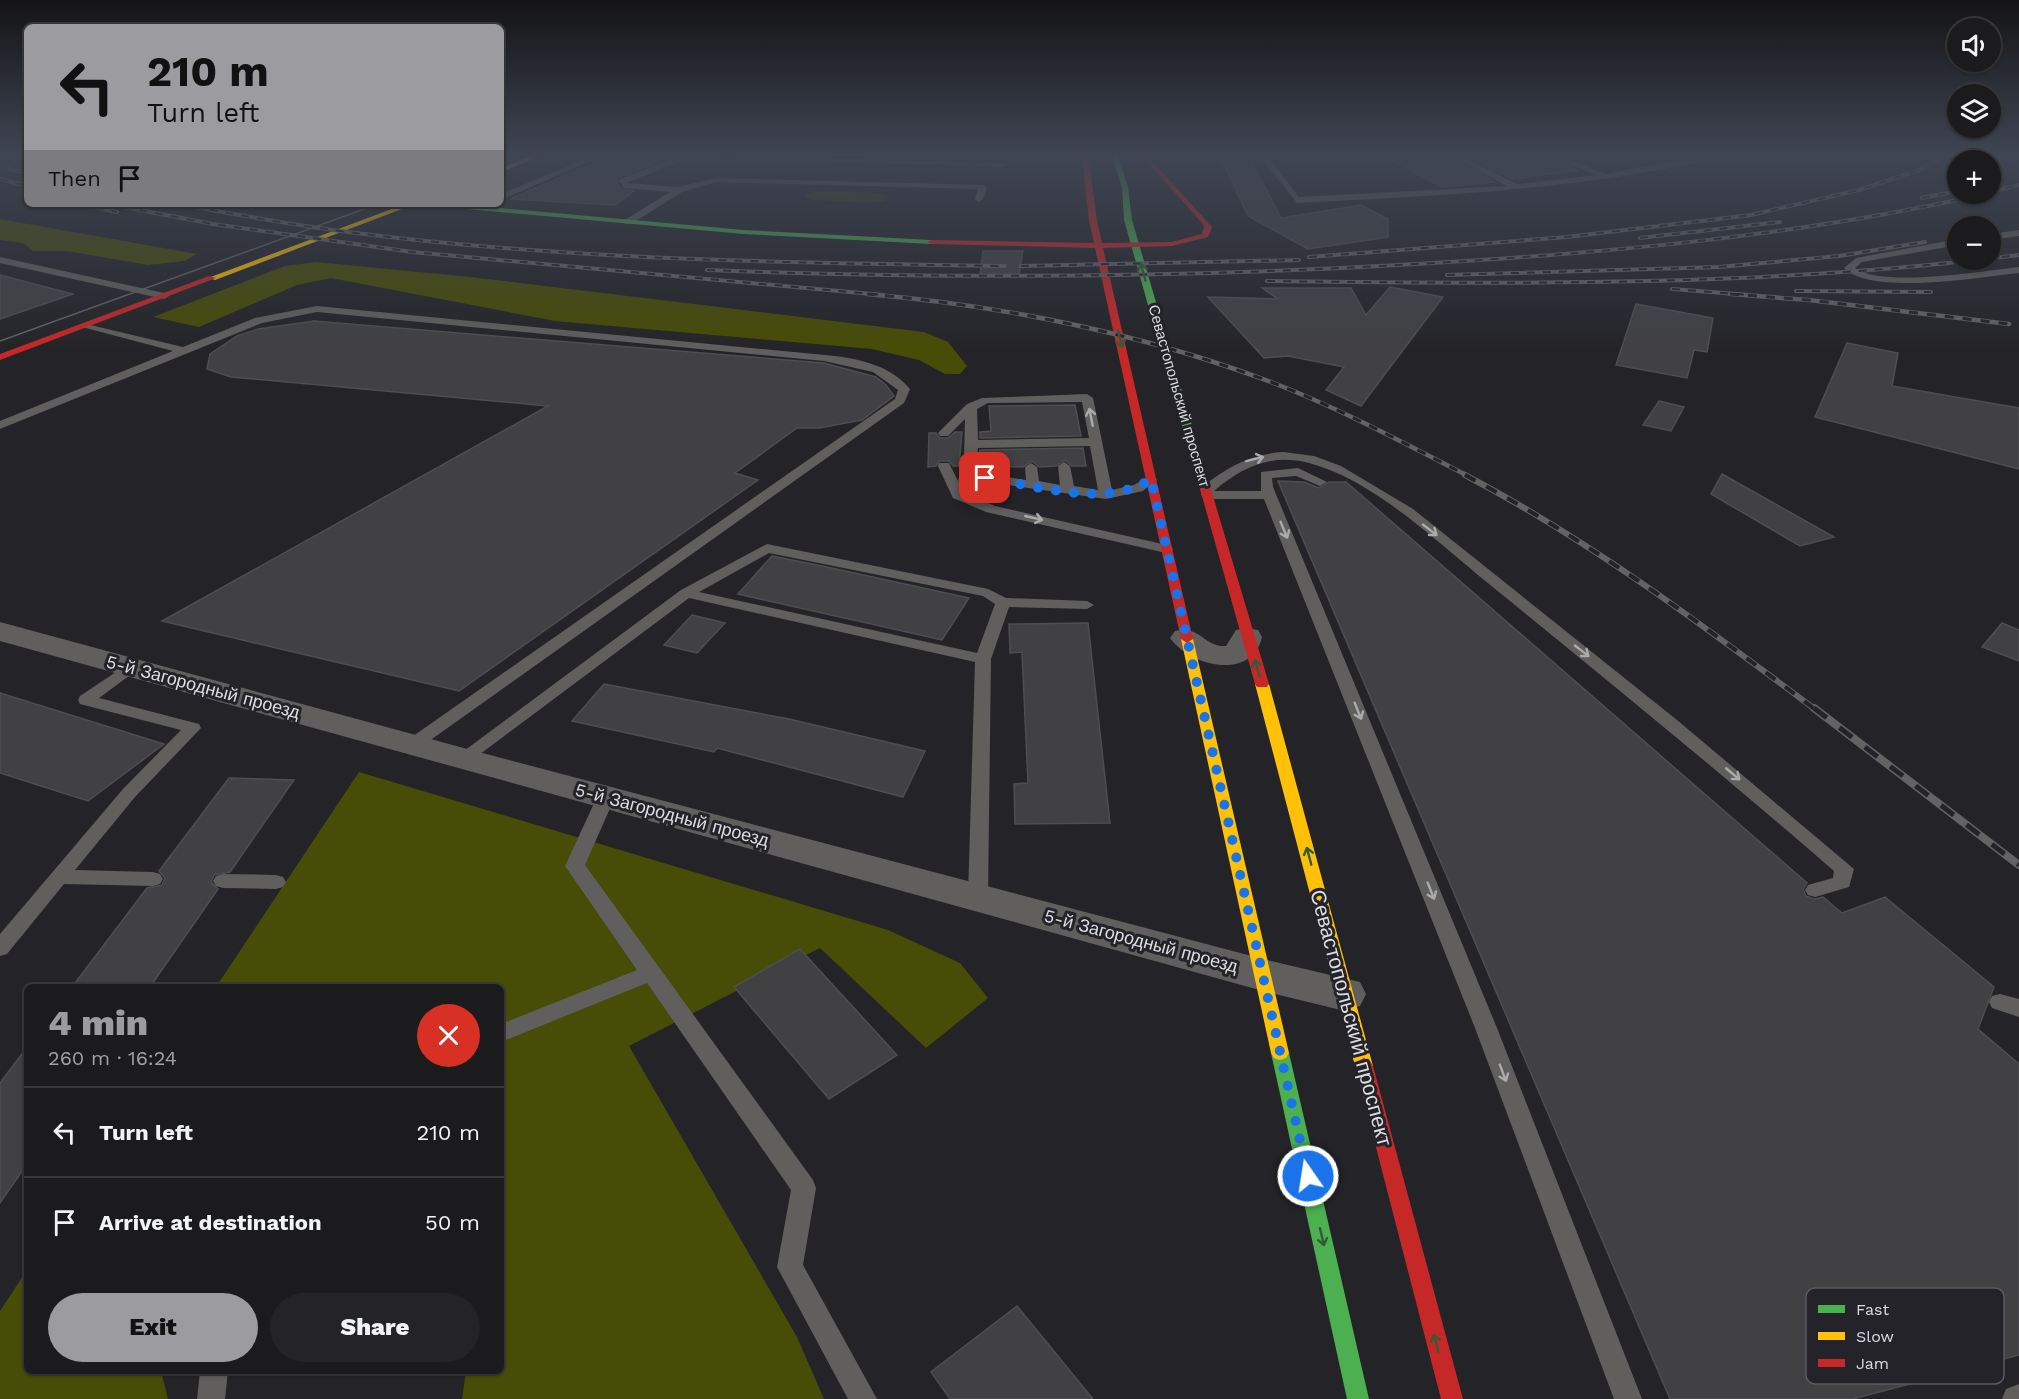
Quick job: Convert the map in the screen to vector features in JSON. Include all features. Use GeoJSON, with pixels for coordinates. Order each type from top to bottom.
{"type":"FeatureCollection","features":[{"type":"Feature","properties":{"kind":"main road"},"geometry":{"type":"LineString","coordinates":[[0,357],[370,219]]}},
{"type":"Feature","properties":{"kind":"main road"},"geometry":{"type":"LineString","coordinates":[[603,219],[906,243],[1131,245],[1170,244],[1204,235],[1208,227],[1203,219]]}},
{"type":"Feature","properties":{"kind":"main road"},"geometry":{"type":"LineString","coordinates":[[1093,219],[1358,1399]]}},
{"type":"Feature","properties":{"kind":"main road","name":"Севастопольский проспект"},"geometry":{"type":"LineString","coordinates":[[1128,219],[1282,755],[1449,1389]]}},
{"type":"Feature","properties":{"kind":"street","name":"5-й Загородный проезд"},"geometry":{"type":"LineString","coordinates":[[0,631],[462,759],[978,896],[1263,975],[1345,994]]}},
{"type":"Feature","properties":{"kind":"street"},"geometry":{"type":"LineString","coordinates":[[1186,638],[1198,651],[1221,656],[1242,650],[1247,644],[1247,637]]}},
{"type":"Feature","properties":{"kind":"lane"},"geometry":{"type":"LineString","coordinates":[[628,222],[632,219]]}},
{"type":"Feature","properties":{"kind":"lane"},"geometry":{"type":"LineString","coordinates":[[2001,235],[2019,233]]}},
{"type":"Feature","properties":{"kind":"lane"},"geometry":{"type":"LineString","coordinates":[[1947,244],[1860,260],[1849,268],[1860,276],[1902,282],[2019,270]]}},
{"type":"Feature","properties":{"kind":"lane"},"geometry":{"type":"LineString","coordinates":[[0,260],[164,296]]}},
{"type":"Feature","properties":{"kind":"lane"},"geometry":{"type":"LineString","coordinates":[[0,425],[260,320],[318,309],[824,358],[878,369],[894,377],[904,389],[900,401],[412,745]]}},
{"type":"Feature","properties":{"kind":"lane"},"geometry":{"type":"LineString","coordinates":[[86,325],[186,350]]}},
{"type":"Feature","properties":{"kind":"lane"},"geometry":{"type":"LineString","coordinates":[[169,346],[201,338],[215,338]]}},
{"type":"Feature","properties":{"kind":"lane"},"geometry":{"type":"LineString","coordinates":[[944,433],[971,406],[986,400],[1087,399],[1106,495]]}},
{"type":"Feature","properties":{"kind":"lane"},"geometry":{"type":"LineString","coordinates":[[958,495],[967,476],[973,444],[971,406]]}},
{"type":"Feature","properties":{"kind":"lane"},"geometry":{"type":"LineString","coordinates":[[973,444],[1029,446],[1095,442]]}},
{"type":"Feature","properties":{"kind":"lane"},"geometry":{"type":"LineString","coordinates":[[1207,492],[1241,463],[1272,456],[1289,455],[1324,464],[1402,508],[1642,698],[1844,869],[1842,882],[1815,890]]}},
{"type":"Feature","properties":{"kind":"lane"},"geometry":{"type":"LineString","coordinates":[[944,466],[958,495],[991,508],[1166,549]]}},
{"type":"Feature","properties":{"kind":"lane"},"geometry":{"type":"LineString","coordinates":[[1064,466],[1068,490]]}},
{"type":"Feature","properties":{"kind":"lane"},"geometry":{"type":"LineString","coordinates":[[1031,467],[1033,485]]}},
{"type":"Feature","properties":{"kind":"lane"},"geometry":{"type":"LineString","coordinates":[[1320,482],[1298,472],[1266,476],[1269,495],[1486,1028],[1628,1399]]}},
{"type":"Feature","properties":{"kind":"lane"},"geometry":{"type":"LineString","coordinates":[[967,476],[1002,474],[1033,485],[1106,495],[1138,488],[1151,479]]}},
{"type":"Feature","properties":{"kind":"lane"},"geometry":{"type":"LineString","coordinates":[[1207,492],[1269,495]]}},
{"type":"Feature","properties":{"kind":"lane"},"geometry":{"type":"LineString","coordinates":[[462,759],[686,593],[767,548],[988,593],[1003,602],[1088,605]]}},
{"type":"Feature","properties":{"kind":"lane"},"geometry":{"type":"LineString","coordinates":[[686,593],[983,659]]}},
{"type":"Feature","properties":{"kind":"lane"},"geometry":{"type":"LineString","coordinates":[[978,896],[983,659],[1003,602]]}},
{"type":"Feature","properties":{"kind":"lane"},"geometry":{"type":"LineString","coordinates":[[0,948],[129,793],[193,728],[86,700],[131,667]]}},
{"type":"Feature","properties":{"kind":"lane"},"geometry":{"type":"LineString","coordinates":[[606,797],[575,866],[804,1188],[790,1267],[862,1399]]}},
{"type":"Feature","properties":{"kind":"lane"},"geometry":{"type":"LineString","coordinates":[[59,877],[153,879]]}},
{"type":"Feature","properties":{"kind":"lane"},"geometry":{"type":"LineString","coordinates":[[224,881],[276,882]]}},
{"type":"Feature","properties":{"kind":"lane"},"geometry":{"type":"LineString","coordinates":[[504,1032],[651,973]]}},
{"type":"Feature","properties":{"kind":"lane"},"geometry":{"type":"LineString","coordinates":[[211,1399],[214,1374]]}},
{"type":"Feature","properties":{"kind":"lane"},"geometry":{"type":"LineString","coordinates":[[1449,1389],[1471,1399]]}},
{"type":"Feature","properties":{"kind":"green space"},"geometry":{"type":"Polygon","coordinates":[[[2,219],[197,254],[184,261],[148,265],[67,251],[33,251],[23,243],[0,240],[2,219]]]}},
{"type":"Feature","properties":{"kind":"green space"},"geometry":{"type":"Polygon","coordinates":[[[316,262],[470,277],[924,332],[948,342],[967,366],[960,374],[945,374],[919,360],[872,349],[555,321],[331,278],[297,285],[199,327],[153,317],[285,266],[316,262]]]}},
{"type":"Feature","properties":{"kind":"green space"},"geometry":{"type":"Polygon","coordinates":[[[359,772],[888,930],[960,963],[988,998],[926,1048],[820,948],[629,1046],[797,1337],[824,1399],[462,1399],[466,1374],[504,1374],[504,984],[218,984],[359,772]]]}},
{"type":"Feature","properties":{"kind":"green space"},"geometry":{"type":"Polygon","coordinates":[[[24,1275],[24,1374],[162,1374],[168,1399],[0,1399],[0,1311],[24,1275]]]}},
{"type":"Feature","properties":{"kind":"building"},"geometry":{"type":"Polygon","coordinates":[[[1254,219],[1388,219],[1388,237],[1308,249],[1254,219]]]}},
{"type":"Feature","properties":{"kind":"building"},"geometry":{"type":"Polygon","coordinates":[[[983,251],[1023,251],[1019,275],[980,275],[983,251]]]}},
{"type":"Feature","properties":{"kind":"building"},"geometry":{"type":"Polygon","coordinates":[[[0,275],[73,294],[0,319],[0,275]]]}},
{"type":"Feature","properties":{"kind":"building"},"geometry":{"type":"Polygon","coordinates":[[[1390,287],[1443,297],[1361,406],[1326,390],[1344,367],[1288,356],[1264,358],[1208,297],[1278,299],[1262,288],[1351,288],[1366,315],[1390,287]]]}},
{"type":"Feature","properties":{"kind":"building"},"geometry":{"type":"Polygon","coordinates":[[[1636,304],[1713,318],[1707,352],[1694,350],[1687,378],[1616,365],[1636,304]]]}},
{"type":"Feature","properties":{"kind":"building"},"geometry":{"type":"Polygon","coordinates":[[[314,321],[824,363],[876,377],[894,396],[862,420],[819,428],[797,428],[735,473],[758,480],[459,691],[162,621],[548,406],[231,377],[207,369],[210,354],[237,336],[258,329],[314,321]]]}},
{"type":"Feature","properties":{"kind":"building"},"geometry":{"type":"Polygon","coordinates":[[[1847,343],[1898,353],[1892,386],[2019,408],[2019,469],[1815,417],[1847,343]]]}},
{"type":"Feature","properties":{"kind":"building"},"geometry":{"type":"Polygon","coordinates":[[[1659,401],[1684,407],[1671,431],[1643,425],[1659,401]]]}},
{"type":"Feature","properties":{"kind":"building"},"geometry":{"type":"Polygon","coordinates":[[[1075,405],[1081,436],[980,438],[980,432],[991,431],[989,406],[1075,405]]]}},
{"type":"Feature","properties":{"kind":"building"},"geometry":{"type":"Polygon","coordinates":[[[955,432],[962,432],[959,466],[953,466],[949,461],[939,461],[936,466],[928,467],[929,433],[936,433],[940,438],[948,438],[955,432]]]}},
{"type":"Feature","properties":{"kind":"building"},"geometry":{"type":"Polygon","coordinates":[[[1083,448],[1086,466],[1072,466],[1065,460],[1056,466],[1039,467],[1032,461],[1023,467],[977,466],[980,450],[1083,448]]]}},
{"type":"Feature","properties":{"kind":"building"},"geometry":{"type":"Polygon","coordinates":[[[1722,474],[1834,537],[1800,546],[1711,494],[1722,474]]]}},
{"type":"Feature","properties":{"kind":"building"},"geometry":{"type":"Polygon","coordinates":[[[1278,481],[1304,482],[1319,488],[1329,482],[1346,482],[1807,883],[1803,889],[1806,896],[1814,899],[1823,897],[1842,913],[1885,897],[1994,987],[1978,1029],[2019,1064],[2019,1355],[2004,1359],[2004,1288],[1806,1288],[1806,1384],[1910,1384],[1853,1399],[1670,1399],[1278,481]]]}},
{"type":"Feature","properties":{"kind":"building"},"geometry":{"type":"Polygon","coordinates":[[[772,556],[969,598],[942,640],[738,594],[772,556]]]}},
{"type":"Feature","properties":{"kind":"building"},"geometry":{"type":"Polygon","coordinates":[[[692,615],[725,623],[697,653],[664,645],[692,615]]]}},
{"type":"Feature","properties":{"kind":"building"},"geometry":{"type":"Polygon","coordinates":[[[1088,623],[1110,823],[1015,824],[1014,784],[1028,783],[1022,652],[1010,653],[1009,624],[1088,623]]]}},
{"type":"Feature","properties":{"kind":"building"},"geometry":{"type":"Polygon","coordinates":[[[2002,623],[2019,630],[2019,661],[1982,647],[2002,623]]]}},
{"type":"Feature","properties":{"kind":"building"},"geometry":{"type":"Polygon","coordinates":[[[604,684],[789,719],[925,751],[903,797],[717,748],[714,752],[572,721],[604,684]]]}},
{"type":"Feature","properties":{"kind":"building"},"geometry":{"type":"Polygon","coordinates":[[[0,693],[164,744],[88,801],[0,773],[0,693]]]}},
{"type":"Feature","properties":{"kind":"building"},"geometry":{"type":"Polygon","coordinates":[[[229,778],[294,780],[230,872],[214,875],[211,882],[218,889],[152,984],[74,984],[147,888],[162,885],[165,878],[159,871],[229,778]]]}},
{"type":"Feature","properties":{"kind":"building"},"geometry":{"type":"Polygon","coordinates":[[[800,949],[897,1055],[829,1099],[734,987],[800,949]]]}},
{"type":"Feature","properties":{"kind":"building"},"geometry":{"type":"Polygon","coordinates":[[[24,1051],[24,1168],[0,1203],[0,1083],[24,1051]]]}},
{"type":"Feature","properties":{"kind":"building"},"geometry":{"type":"Polygon","coordinates":[[[1017,1306],[1093,1399],[950,1399],[931,1372],[1017,1306]]]}},
{"type":"Feature","properties":{"kind":"tram line"},"geometry":{"type":"LineString","coordinates":[[0,341],[336,219]]}},
{"type":"Feature","properties":{"kind":"railway"},"geometry":{"type":"LineString","coordinates":[[188,219],[412,252],[883,295]]}},
{"type":"Feature","properties":{"kind":"railway"},"geometry":{"type":"LineString","coordinates":[[265,219],[327,229],[512,249],[758,261],[1005,266]]}},
{"type":"Feature","properties":{"kind":"railway"},"geometry":{"type":"LineString","coordinates":[[1309,257],[1567,237],[1715,219]]}},
{"type":"Feature","properties":{"kind":"railway"},"geometry":{"type":"LineString","coordinates":[[707,270],[885,275],[1062,276],[1327,269],[1631,248],[1773,232],[1854,219]]}},
{"type":"Feature","properties":{"kind":"railway"},"geometry":{"type":"LineString","coordinates":[[1640,238],[1780,222]]}},
{"type":"Feature","properties":{"kind":"railway"},"geometry":{"type":"LineString","coordinates":[[1447,275],[1719,267],[1839,256],[1925,242]]}},
{"type":"Feature","properties":{"kind":"railway"},"geometry":{"type":"LineString","coordinates":[[1267,281],[1550,283],[1737,278],[1830,273],[2019,255]]}},
{"type":"Feature","properties":{"kind":"railway"},"geometry":{"type":"LineString","coordinates":[[1021,266],[1299,260]]}},
{"type":"Feature","properties":{"kind":"railway"},"geometry":{"type":"LineString","coordinates":[[1672,289],[1749,295]]}},
{"type":"Feature","properties":{"kind":"railway"},"geometry":{"type":"LineString","coordinates":[[1796,291],[1931,292]]}},
{"type":"Feature","properties":{"kind":"railway"},"geometry":{"type":"LineString","coordinates":[[867,294],[970,306],[1072,324],[1223,365],[1321,403],[1468,476]]}},
{"type":"Feature","properties":{"kind":"railway"},"geometry":{"type":"LineString","coordinates":[[1730,294],[1809,300],[2009,324]]}},
{"type":"Feature","properties":{"kind":"railway"},"geometry":{"type":"LineString","coordinates":[[1465,475],[1556,527],[1645,585],[1816,710]]}},
{"type":"Feature","properties":{"kind":"railway"},"geometry":{"type":"LineString","coordinates":[[1814,708],[2019,865]]}},
{"type":"Feature","properties":{"kind":"traffic: fast"},"geometry":{"type":"LineString","coordinates":[[602,219],[744,232],[931,242]]}},
{"type":"Feature","properties":{"kind":"traffic: fast"},"geometry":{"type":"LineString","coordinates":[[1128,219],[1188,429]]}},
{"type":"Feature","properties":{"kind":"traffic: fast"},"geometry":{"type":"LineString","coordinates":[[1280,1053],[1358,1399]]}},
{"type":"Feature","properties":{"kind":"traffic: slow"},"geometry":{"type":"LineString","coordinates":[[212,278],[370,219]]}},
{"type":"Feature","properties":{"kind":"traffic: slow"},"geometry":{"type":"LineString","coordinates":[[1187,639],[1280,1053]]}},
{"type":"Feature","properties":{"kind":"traffic: slow"},"geometry":{"type":"LineString","coordinates":[[1262,684],[1364,1066]]}},
{"type":"Feature","properties":{"kind":"traffic: jam"},"geometry":{"type":"LineString","coordinates":[[1093,219],[1187,639]]}},
{"type":"Feature","properties":{"kind":"traffic: jam"},"geometry":{"type":"LineString","coordinates":[[931,242],[1132,246],[1172,244],[1205,235],[1208,227],[1203,219]]}},
{"type":"Feature","properties":{"kind":"traffic: jam"},"geometry":{"type":"LineString","coordinates":[[0,357],[212,278]]}},
{"type":"Feature","properties":{"kind":"traffic: jam"},"geometry":{"type":"LineString","coordinates":[[1188,429],[1262,684]]}},
{"type":"Feature","properties":{"kind":"traffic: jam"},"geometry":{"type":"LineString","coordinates":[[1364,1066],[1452,1399]]}},
{"type":"Feature","properties":{"kind":"route"},"geometry":{"type":"LineString","coordinates":[[985,478],[1106,495],[1138,488],[1151,479],[1308,1176]]}}]}
